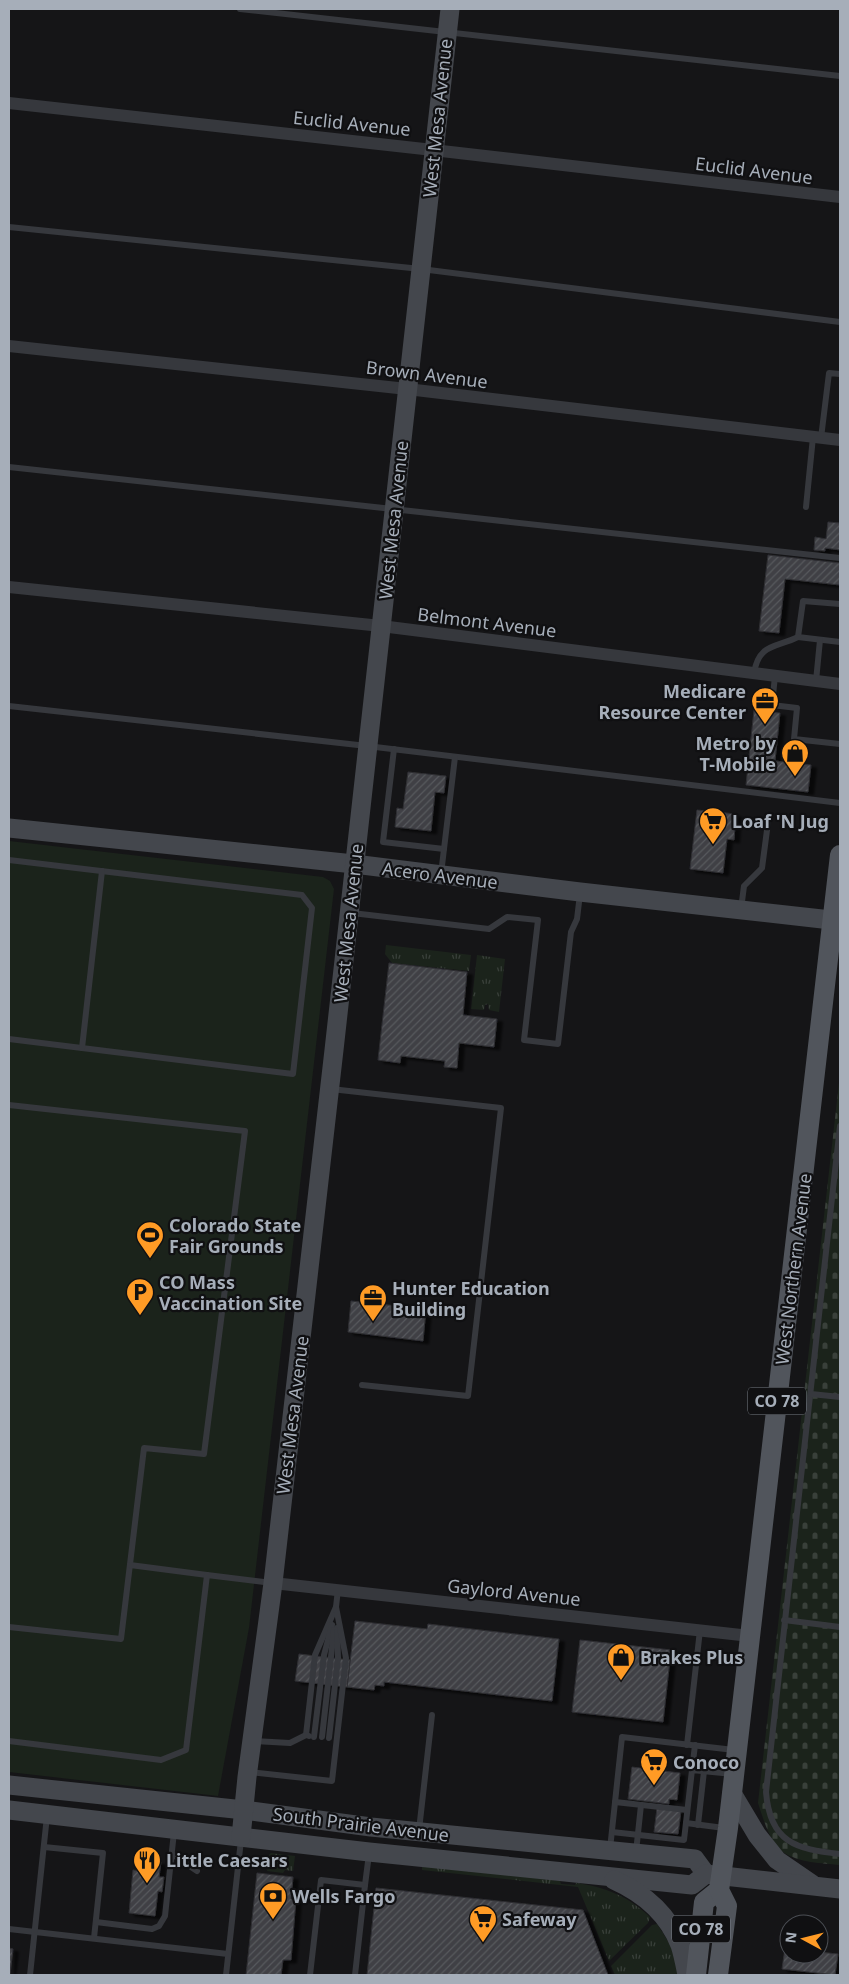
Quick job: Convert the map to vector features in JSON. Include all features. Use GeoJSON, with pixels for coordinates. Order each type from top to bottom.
{"type":"FeatureCollection","features":[{"type":"Feature","properties":{"kind":"main road","name":"West Northern Avenue"},"geometry":{"type":"LineString","coordinates":[[718,1975],[727,1906],[715,1880],[728,1828],[836,921],[840,855]]}},
{"type":"Feature","properties":{"kind":"main road","name":"CO 78"},"geometry":{"type":"LineString","coordinates":[[696,1975],[704,1902],[715,1880]]}},
{"type":"Feature","properties":{"kind":"street","name":"West Mesa Avenue"},"geometry":{"type":"LineString","coordinates":[[241,1837],[273,1583],[330,1088],[450,9]]}},
{"type":"Feature","properties":{"kind":"street","name":"Euclid Avenue"},"geometry":{"type":"LineString","coordinates":[[9,103],[840,197]]}},
{"type":"Feature","properties":{"kind":"street","name":"Brown Avenue"},"geometry":{"type":"LineString","coordinates":[[9,346],[408,389],[840,440]]}},
{"type":"Feature","properties":{"kind":"street","name":"Belmont Avenue"},"geometry":{"type":"LineString","coordinates":[[9,587],[380,626],[840,684]]}},
{"type":"Feature","properties":{"kind":"street","name":"Acero Avenue"},"geometry":{"type":"LineString","coordinates":[[9,828],[354,864],[836,921]]}},
{"type":"Feature","properties":{"kind":"street","name":"Gaylord Avenue"},"geometry":{"type":"LineString","coordinates":[[273,1583],[750,1636]]}},
{"type":"Feature","properties":{"kind":"street"},"geometry":{"type":"LineString","coordinates":[[733,1784],[757,1835],[777,1860],[816,1886]]}},
{"type":"Feature","properties":{"kind":"street","name":"South Prairie Avenue"},"geometry":{"type":"LineString","coordinates":[[9,1785],[244,1810],[418,1832],[611,1841],[637,1844],[695,1860],[715,1880]]}},
{"type":"Feature","properties":{"kind":"street","name":"South Prairie Avenue"},"geometry":{"type":"LineString","coordinates":[[9,1810],[369,1852],[692,1885],[715,1880]]}},
{"type":"Feature","properties":{"kind":"street"},"geometry":{"type":"LineString","coordinates":[[604,1876],[626,1885],[650,1901],[663,1916],[680,1944],[687,1975]]}},
{"type":"Feature","properties":{"kind":"street"},"geometry":{"type":"LineString","coordinates":[[715,1880],[840,1889]]}},
{"type":"Feature","properties":{"kind":"lane"},"geometry":{"type":"LineString","coordinates":[[240,9],[840,76]]}},
{"type":"Feature","properties":{"kind":"lane"},"geometry":{"type":"LineString","coordinates":[[9,227],[421,269],[840,322]]}},
{"type":"Feature","properties":{"kind":"lane"},"geometry":{"type":"LineString","coordinates":[[806,506],[829,373],[840,374]]}},
{"type":"Feature","properties":{"kind":"lane"},"geometry":{"type":"LineString","coordinates":[[9,468],[840,558]]}},
{"type":"Feature","properties":{"kind":"lane"},"geometry":{"type":"LineString","coordinates":[[798,637],[803,601],[840,604]]}},
{"type":"Feature","properties":{"kind":"lane"},"geometry":{"type":"LineString","coordinates":[[754,673],[756,660],[770,646],[798,637],[840,642]]}},
{"type":"Feature","properties":{"kind":"lane"},"geometry":{"type":"LineString","coordinates":[[816,681],[820,640]]}},
{"type":"Feature","properties":{"kind":"lane"},"geometry":{"type":"LineString","coordinates":[[775,676],[772,705],[797,708],[794,738],[840,744]]}},
{"type":"Feature","properties":{"kind":"lane"},"geometry":{"type":"LineString","coordinates":[[9,706],[455,756],[840,803]]}},
{"type":"Feature","properties":{"kind":"lane"},"geometry":{"type":"LineString","coordinates":[[394,749],[383,842],[444,849]]}},
{"type":"Feature","properties":{"kind":"lane"},"geometry":{"type":"LineString","coordinates":[[441,875],[455,756]]}},
{"type":"Feature","properties":{"kind":"lane"},"geometry":{"type":"LineString","coordinates":[[741,910],[744,886],[762,868],[769,815]]}},
{"type":"Feature","properties":{"kind":"lane"},"geometry":{"type":"LineString","coordinates":[[9,860],[302,895],[312,908],[293,1074],[9,1039]]}},
{"type":"Feature","properties":{"kind":"lane"},"geometry":{"type":"LineString","coordinates":[[82,1048],[102,871]]}},
{"type":"Feature","properties":{"kind":"lane"},"geometry":{"type":"LineString","coordinates":[[350,913],[490,929],[508,917],[538,920],[524,1040],[558,1044],[571,932],[577,919],[580,892]]}},
{"type":"Feature","properties":{"kind":"lane"},"geometry":{"type":"LineString","coordinates":[[330,1088],[501,1108],[468,1396],[362,1384]]}},
{"type":"Feature","properties":{"kind":"lane"},"geometry":{"type":"LineString","coordinates":[[9,1104],[244,1131],[204,1454],[144,1448],[122,1639],[9,1627]]}},
{"type":"Feature","properties":{"kind":"lane"},"geometry":{"type":"LineString","coordinates":[[840,1126],[838,1167],[784,1620],[766,1792],[770,1818],[785,1838],[810,1850],[840,1854]]}},
{"type":"Feature","properties":{"kind":"lane"},"geometry":{"type":"LineString","coordinates":[[811,1394],[840,1397]]}},
{"type":"Feature","properties":{"kind":"lane"},"geometry":{"type":"LineString","coordinates":[[130,1565],[273,1583]]}},
{"type":"Feature","properties":{"kind":"lane"},"geometry":{"type":"LineString","coordinates":[[9,1741],[161,1760],[186,1750],[207,1575]]}},
{"type":"Feature","properties":{"kind":"lane"},"geometry":{"type":"LineString","coordinates":[[326,1738],[338,1590]]}},
{"type":"Feature","properties":{"kind":"lane"},"geometry":{"type":"LineString","coordinates":[[306,1736],[315,1655],[336,1607]]}},
{"type":"Feature","properties":{"kind":"lane"},"geometry":{"type":"LineString","coordinates":[[314,1736],[324,1655],[336,1607]]}},
{"type":"Feature","properties":{"kind":"lane"},"geometry":{"type":"LineString","coordinates":[[248,1772],[332,1781],[346,1658],[336,1607]]}},
{"type":"Feature","properties":{"kind":"lane"},"geometry":{"type":"LineString","coordinates":[[784,1620],[840,1627]]}},
{"type":"Feature","properties":{"kind":"lane"},"geometry":{"type":"LineString","coordinates":[[641,1805],[637,1844],[684,1840],[692,1770],[691,1745],[700,1630]]}},
{"type":"Feature","properties":{"kind":"lane"},"geometry":{"type":"LineString","coordinates":[[418,1832],[432,1715]]}},
{"type":"Feature","properties":{"kind":"lane"},"geometry":{"type":"LineString","coordinates":[[252,1741],[290,1743],[306,1736],[337,1739]]}},
{"type":"Feature","properties":{"kind":"lane"},"geometry":{"type":"LineString","coordinates":[[611,1841],[622,1737],[737,1750]]}},
{"type":"Feature","properties":{"kind":"lane"},"geometry":{"type":"LineString","coordinates":[[692,1770],[704,1771],[733,1784]]}},
{"type":"Feature","properties":{"kind":"lane"},"geometry":{"type":"LineString","coordinates":[[698,1825],[704,1771]]}},
{"type":"Feature","properties":{"kind":"lane"},"geometry":{"type":"LineString","coordinates":[[615,1802],[687,1810]]}},
{"type":"Feature","properties":{"kind":"lane"},"geometry":{"type":"LineString","coordinates":[[30,1975],[48,1815]]}},
{"type":"Feature","properties":{"kind":"lane"},"geometry":{"type":"LineString","coordinates":[[686,1823],[728,1828]]}},
{"type":"Feature","properties":{"kind":"lane"},"geometry":{"type":"LineString","coordinates":[[96,1922],[152,1929],[159,1926],[165,1916],[174,1829]]}},
{"type":"Feature","properties":{"kind":"lane"},"geometry":{"type":"LineString","coordinates":[[226,1975],[241,1837]]}},
{"type":"Feature","properties":{"kind":"lane"},"geometry":{"type":"LineString","coordinates":[[44,1847],[103,1853],[94,1938]]}},
{"type":"Feature","properties":{"kind":"lane"},"geometry":{"type":"LineString","coordinates":[[354,1975],[369,1852]]}},
{"type":"Feature","properties":{"kind":"lane"},"geometry":{"type":"LineString","coordinates":[[172,1854],[197,1872]]}},
{"type":"Feature","properties":{"kind":"lane"},"geometry":{"type":"LineString","coordinates":[[310,1975],[321,1880],[365,1884]]}},
{"type":"Feature","properties":{"kind":"lane"},"geometry":{"type":"LineString","coordinates":[[9,1929],[228,1954]]}},
{"type":"Feature","properties":{"kind":"green space","name":"Colorado State Fair Grounds"},"geometry":{"type":"Polygon","coordinates":[[[9,841],[323,877],[330,881],[334,889],[249,1628],[218,1796],[9,1772],[9,841]]]}},
{"type":"Feature","properties":{"kind":"green space"},"geometry":{"type":"Polygon","coordinates":[[[386,945],[471,955],[469,971],[392,963],[385,954],[386,945]]]}},
{"type":"Feature","properties":{"kind":"green space"},"geometry":{"type":"Polygon","coordinates":[[[477,955],[505,959],[499,1012],[489,1010],[488,1004],[485,1005],[484,1010],[471,1009],[477,955]]]}},
{"type":"Feature","properties":{"kind":"green space"},"geometry":{"type":"Polygon","coordinates":[[[840,1074],[840,1865],[803,1860],[783,1852],[774,1843],[758,1803],[840,1074]]]}},
{"type":"Feature","properties":{"kind":"green space"},"geometry":{"type":"Polygon","coordinates":[[[271,1853],[295,1856],[293,1871],[285,1870],[283,1873],[267,1871],[268,1867],[262,1867],[262,1861],[271,1853]]]}},
{"type":"Feature","properties":{"kind":"green space"},"geometry":{"type":"Polygon","coordinates":[[[422,1864],[560,1881],[561,1884],[575,1885],[576,1883],[597,1887],[625,1898],[650,1917],[648,1923],[609,1961],[578,1887],[422,1870],[422,1864]]]}},
{"type":"Feature","properties":{"kind":"green space"},"geometry":{"type":"Polygon","coordinates":[[[657,1924],[673,1949],[681,1975],[615,1975],[611,1966],[652,1925],[657,1924]]]}},
{"type":"Feature","properties":{"kind":"building"},"geometry":{"type":"Polygon","coordinates":[[[828,522],[840,523],[840,550],[825,548],[825,551],[814,550],[815,537],[826,539],[828,522]]]}},
{"type":"Feature","properties":{"kind":"building"},"geometry":{"type":"Polygon","coordinates":[[[768,555],[840,563],[840,585],[785,579],[779,633],[759,631],[768,555]]]}},
{"type":"Feature","properties":{"kind":"building"},"geometry":{"type":"Polygon","coordinates":[[[754,710],[780,713],[775,761],[811,765],[808,792],[746,785],[754,710]]]}},
{"type":"Feature","properties":{"kind":"building"},"geometry":{"type":"Polygon","coordinates":[[[408,772],[446,776],[444,793],[435,792],[431,831],[395,827],[397,808],[403,809],[408,772]]]}},
{"type":"Feature","properties":{"kind":"building"},"geometry":{"type":"Polygon","coordinates":[[[697,810],[736,814],[734,840],[727,839],[723,873],[690,869],[697,810]]]}},
{"type":"Feature","properties":{"kind":"building"},"geometry":{"type":"Polygon","coordinates":[[[389,963],[467,972],[463,1015],[497,1019],[494,1047],[459,1043],[457,1068],[444,1067],[445,1061],[401,1056],[400,1063],[378,1060],[389,963]]]}},
{"type":"Feature","properties":{"kind":"building"},"geometry":{"type":"Polygon","coordinates":[[[351,1301],[426,1309],[423,1341],[348,1332],[351,1301]]]}},
{"type":"Feature","properties":{"kind":"building"},"geometry":{"type":"Polygon","coordinates":[[[355,1621],[427,1629],[428,1624],[559,1639],[552,1701],[384,1682],[384,1686],[375,1685],[374,1690],[347,1687],[355,1621]]]}},
{"type":"Feature","properties":{"kind":"building","name":"Brakes Plus"},"geometry":{"type":"Polygon","coordinates":[[[580,1640],[671,1650],[663,1722],[572,1712],[580,1640]]]}},
{"type":"Feature","properties":{"kind":"building"},"geometry":{"type":"Polygon","coordinates":[[[299,1654],[350,1660],[347,1687],[295,1681],[299,1654]]]}},
{"type":"Feature","properties":{"kind":"building","name":"Conoco"},"geometry":{"type":"Polygon","coordinates":[[[632,1767],[680,1773],[677,1800],[669,1799],[669,1804],[628,1799],[632,1767]]]}},
{"type":"Feature","properties":{"kind":"building","name":"Conoco"},"geometry":{"type":"Polygon","coordinates":[[[657,1808],[681,1811],[678,1834],[654,1832],[657,1808]]]}},
{"type":"Feature","properties":{"kind":"building","name":"Little Caesars"},"geometry":{"type":"Polygon","coordinates":[[[141,1860],[161,1862],[159,1877],[164,1877],[162,1892],[158,1891],[155,1916],[129,1913],[133,1870],[140,1871],[141,1860]]]}},
{"type":"Feature","properties":{"kind":"building","name":"Wells Fargo"},"geometry":{"type":"Polygon","coordinates":[[[257,1873],[293,1877],[291,1899],[296,1899],[291,1960],[283,1960],[281,1975],[246,1975],[257,1873]]]}},
{"type":"Feature","properties":{"kind":"building","name":"Safeway"},"geometry":{"type":"Polygon","coordinates":[[[376,1888],[583,1910],[608,1975],[367,1975],[376,1888]]]}},
{"type":"Feature","properties":{"kind":"building"},"geometry":{"type":"Polygon","coordinates":[[[9,1948],[13,1949],[10,1975],[9,1975],[9,1948]]]}},
{"type":"Feature","properties":{"kind":"building"},"geometry":{"type":"Polygon","coordinates":[[[829,1953],[838,1954],[835,1975],[782,1969],[783,1964],[829,1964],[829,1953]]]}},
{"type":"Feature","properties":{"kind":"place","name":"Medicare Resource Center"},"geometry":{"type":"Point","coordinates":[765,725]}},
{"type":"Feature","properties":{"kind":"place","name":"Metro by T-Mobile"},"geometry":{"type":"Point","coordinates":[795,777]}},
{"type":"Feature","properties":{"kind":"place","name":"Loaf 'N Jug"},"geometry":{"type":"Point","coordinates":[713,845]}},
{"type":"Feature","properties":{"kind":"place","name":"Colorado State Fair Grounds"},"geometry":{"type":"Point","coordinates":[150,1259]}},
{"type":"Feature","properties":{"kind":"place","name":"CO Mass Vaccination Site"},"geometry":{"type":"Point","coordinates":[140,1316]}},
{"type":"Feature","properties":{"kind":"place","name":"Hunter Education Building"},"geometry":{"type":"Point","coordinates":[373,1322]}},
{"type":"Feature","properties":{"kind":"place","name":"Brakes Plus"},"geometry":{"type":"Point","coordinates":[621,1681]}},
{"type":"Feature","properties":{"kind":"place","name":"Conoco"},"geometry":{"type":"Point","coordinates":[654,1786]}},
{"type":"Feature","properties":{"kind":"place","name":"Little Caesars"},"geometry":{"type":"Point","coordinates":[147,1884]}},
{"type":"Feature","properties":{"kind":"place","name":"Wells Fargo"},"geometry":{"type":"Point","coordinates":[273,1920]}},
{"type":"Feature","properties":{"kind":"place","name":"Safeway"},"geometry":{"type":"Point","coordinates":[483,1943]}}]}
